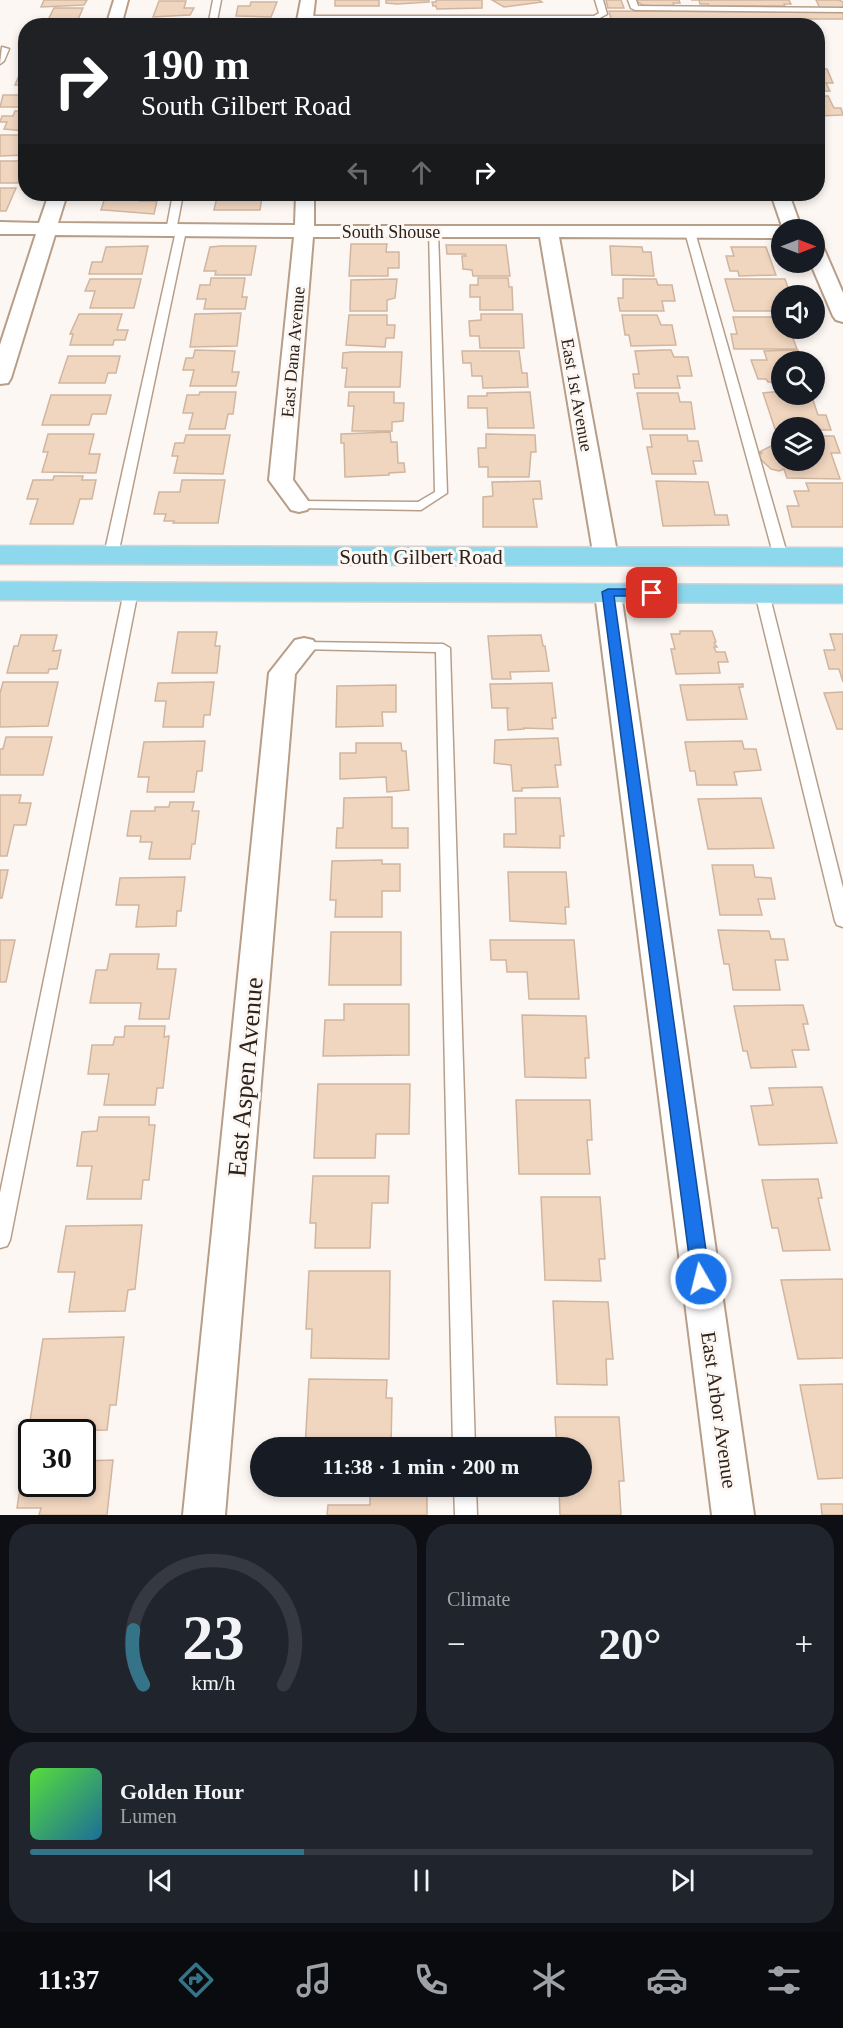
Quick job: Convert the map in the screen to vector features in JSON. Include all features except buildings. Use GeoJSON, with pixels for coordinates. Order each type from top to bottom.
{"type":"FeatureCollection","features":[{"type":"Feature","properties":{"kind":"main road","name":"South Gilbert Road"},"geometry":{"type":"LineString","coordinates":[[0,555],[843,557]]}},
{"type":"Feature","properties":{"kind":"main road","name":"South Gilbert Road"},"geometry":{"type":"LineString","coordinates":[[0,591],[843,594]]}},
{"type":"Feature","properties":{"kind":"street"},"geometry":{"type":"LineString","coordinates":[[115,18],[121,0]]}},
{"type":"Feature","properties":{"kind":"street"},"geometry":{"type":"LineString","coordinates":[[305,18],[308,0]]}},
{"type":"Feature","properties":{"kind":"street"},"geometry":{"type":"LineString","coordinates":[[0,378],[56,201]]}},
{"type":"Feature","properties":{"kind":"street","name":"East Dana Avenue"},"geometry":{"type":"LineString","coordinates":[[299,505],[281,480],[305,201]]}},
{"type":"Feature","properties":{"kind":"street"},"geometry":{"type":"LineString","coordinates":[[783,201],[789,219]]}},
{"type":"Feature","properties":{"kind":"street","name":"South Shouse"},"geometry":{"type":"LineString","coordinates":[[0,228],[176,231],[771,232]]}},
{"type":"Feature","properties":{"kind":"street","name":"East 1st Avenue"},"geometry":{"type":"LineString","coordinates":[[549,232],[606,558]]}},
{"type":"Feature","properties":{"kind":"street"},"geometry":{"type":"LineString","coordinates":[[824,273],[843,316]]}},
{"type":"Feature","properties":{"kind":"street","name":"East Arbor Avenue"},"geometry":{"type":"LineString","coordinates":[[608,592],[733,1515]]}},
{"type":"Feature","properties":{"kind":"street","name":"East Aspen Avenue"},"geometry":{"type":"LineString","coordinates":[[204,1515],[282,673],[304,646]]}},
{"type":"Feature","properties":{"kind":"lane"},"geometry":{"type":"LineString","coordinates":[[214,18],[217,0]]}},
{"type":"Feature","properties":{"kind":"lane"},"geometry":{"type":"LineString","coordinates":[[596,18],[603,14],[599,0]]}},
{"type":"Feature","properties":{"kind":"lane"},"geometry":{"type":"LineString","coordinates":[[632,0],[635,8],[689,4],[843,10]]}},
{"type":"Feature","properties":{"kind":"lane"},"geometry":{"type":"LineString","coordinates":[[806,0],[811,9]]}},
{"type":"Feature","properties":{"kind":"lane"},"geometry":{"type":"LineString","coordinates":[[0,61],[5,49]]}},
{"type":"Feature","properties":{"kind":"lane"},"geometry":{"type":"LineString","coordinates":[[111,555],[176,231],[178,201]]}},
{"type":"Feature","properties":{"kind":"lane"},"geometry":{"type":"LineString","coordinates":[[299,505],[421,506],[441,493],[433,232]]}},
{"type":"Feature","properties":{"kind":"lane"},"geometry":{"type":"LineString","coordinates":[[690,232],[781,557]]}},
{"type":"Feature","properties":{"kind":"lane"},"geometry":{"type":"LineString","coordinates":[[0,1240],[131,591]]}},
{"type":"Feature","properties":{"kind":"lane"},"geometry":{"type":"LineString","coordinates":[[762,593],[843,921]]}},
{"type":"Feature","properties":{"kind":"lane"},"geometry":{"type":"LineString","coordinates":[[304,646],[443,648],[464,1437]]}},
{"type":"Feature","properties":{"kind":"lane"},"geometry":{"type":"LineString","coordinates":[[465,1497],[466,1515]]}},
{"type":"Feature","properties":{"kind":"route"},"geometry":{"type":"LineString","coordinates":[[652,593],[608,592],[701,1279]]}}]}
